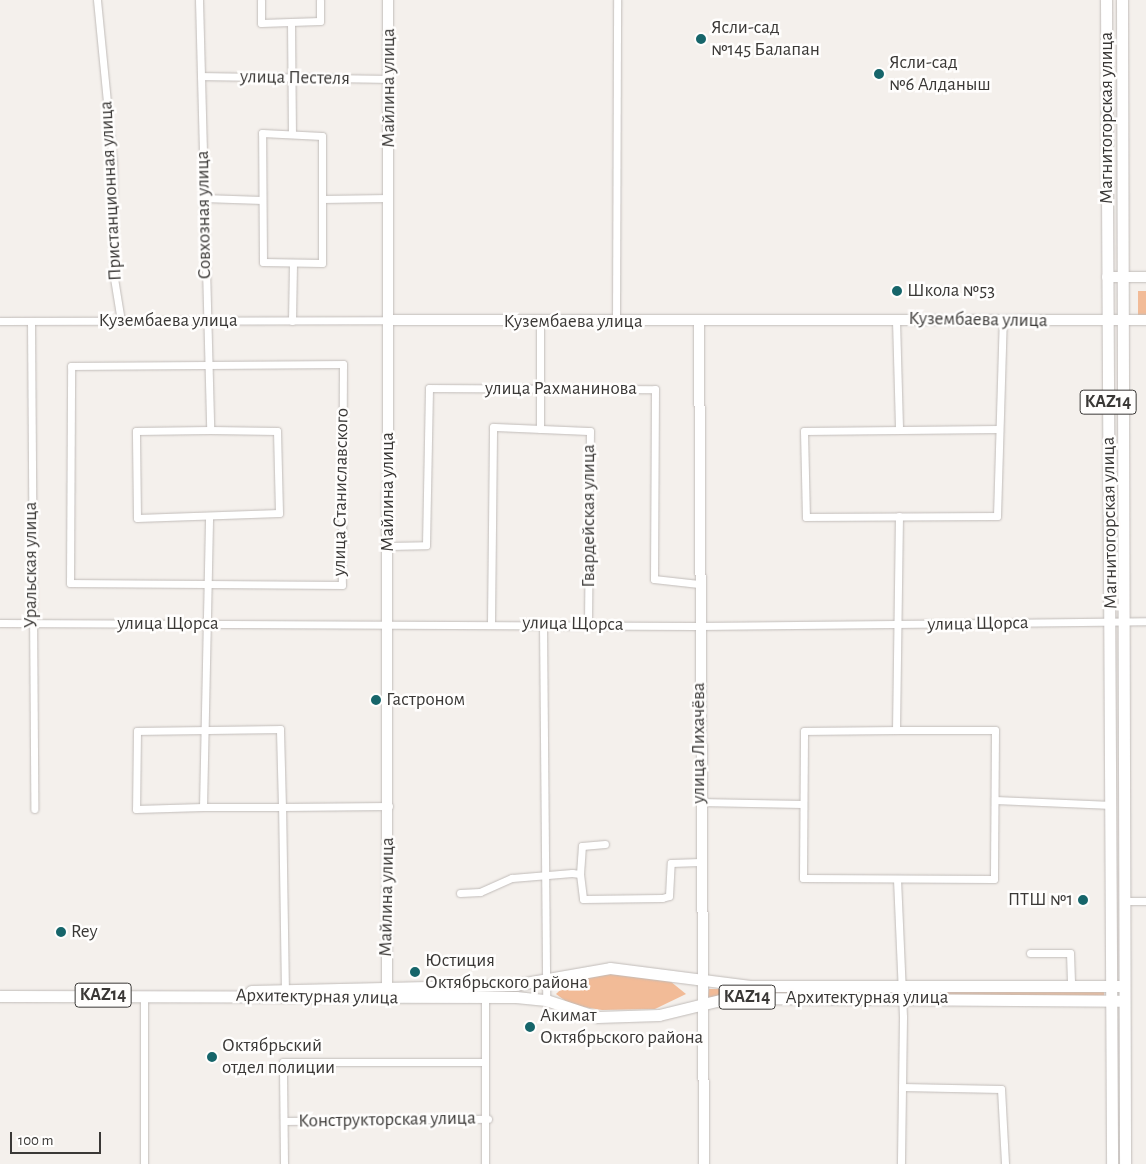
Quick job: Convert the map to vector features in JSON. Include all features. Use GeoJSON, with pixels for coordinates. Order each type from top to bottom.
{"type":"FeatureCollection","features":[{"type":"Feature","properties":{"kind":"main road","name":"Магнитогорская улица"},"geometry":{"type":"LineString","coordinates":[[1106,0],[1106,320],[1118,622],[1124,901],[1119,986]]}},
{"type":"Feature","properties":{"kind":"main road","name":"Магнитогорская улица"},"geometry":{"type":"LineString","coordinates":[[1122,0],[1118,622],[1112,805],[1125,1164]]}},
{"type":"Feature","properties":{"kind":"main road","name":"Архитектурная улица"},"geometry":{"type":"LineString","coordinates":[[0,996],[206,995],[285,993],[387,985],[514,985],[610,968],[750,986],[1119,1000]]}},
{"type":"Feature","properties":{"kind":"main road","name":"Архитектурная улица"},"geometry":{"type":"LineString","coordinates":[[285,993],[387,999],[485,996],[546,1000],[597,1017],[659,1015],[701,1002],[902,992],[1119,986]]}},
{"type":"Feature","properties":{"kind":"main road","name":"Магнитогорская улица"},"geometry":{"type":"LineString","coordinates":[[1112,1164],[1119,1000]]}},
{"type":"Feature","properties":{"kind":"street","name":"Пристанционная улица"},"geometry":{"type":"LineString","coordinates":[[97,0],[113,164],[114,278],[121,321]]}},
{"type":"Feature","properties":{"kind":"street","name":"Совхозная улица"},"geometry":{"type":"LineString","coordinates":[[199,0],[210,430]]}},
{"type":"Feature","properties":{"kind":"street"},"geometry":{"type":"LineString","coordinates":[[261,0],[261,23],[320,21],[320,0]]}},
{"type":"Feature","properties":{"kind":"street","name":"Майлина улица"},"geometry":{"type":"LineString","coordinates":[[387,999],[389,624],[387,546],[390,320],[388,0]]}},
{"type":"Feature","properties":{"kind":"street"},"geometry":{"type":"LineString","coordinates":[[616,322],[617,0]]}},
{"type":"Feature","properties":{"kind":"street"},"geometry":{"type":"LineString","coordinates":[[291,22],[292,133]]}},
{"type":"Feature","properties":{"kind":"street","name":"улица Пестеля"},"geometry":{"type":"LineString","coordinates":[[201,76],[389,79]]}},
{"type":"Feature","properties":{"kind":"street"},"geometry":{"type":"LineString","coordinates":[[262,133],[292,133],[322,136],[322,263],[263,262],[262,133]]}},
{"type":"Feature","properties":{"kind":"street"},"geometry":{"type":"LineString","coordinates":[[203,198],[262,200]]}},
{"type":"Feature","properties":{"kind":"street"},"geometry":{"type":"LineString","coordinates":[[322,199],[390,198]]}},
{"type":"Feature","properties":{"kind":"street"},"geometry":{"type":"LineString","coordinates":[[292,321],[293,263]]}},
{"type":"Feature","properties":{"kind":"street"},"geometry":{"type":"LineString","coordinates":[[1106,277],[1146,277]]}},
{"type":"Feature","properties":{"kind":"street","name":"Кузембаева улица"},"geometry":{"type":"LineString","coordinates":[[0,321],[390,320],[616,322],[1004,319],[1146,320]]}},
{"type":"Feature","properties":{"kind":"street"},"geometry":{"type":"LineString","coordinates":[[999,429],[898,428],[804,431],[806,517],[997,516],[1004,319]]}},
{"type":"Feature","properties":{"kind":"street"},"geometry":{"type":"LineString","coordinates":[[896,320],[898,428]]}},
{"type":"Feature","properties":{"kind":"street","name":"Уральская улица"},"geometry":{"type":"LineString","coordinates":[[31,321],[31,625],[34,809]]}},
{"type":"Feature","properties":{"kind":"street","name":"улица Лихачёва"},"geometry":{"type":"LineString","coordinates":[[699,321],[699,802],[704,1164]]}},
{"type":"Feature","properties":{"kind":"street"},"geometry":{"type":"LineString","coordinates":[[540,322],[540,429]]}},
{"type":"Feature","properties":{"kind":"street","name":"улица Станиславского"},"geometry":{"type":"LineString","coordinates":[[343,364],[342,585],[207,584],[70,583],[71,366],[343,364]]}},
{"type":"Feature","properties":{"kind":"street","name":"улица Рахманинова"},"geometry":{"type":"LineString","coordinates":[[387,546],[426,545],[429,388],[655,389],[654,579],[699,584]]}},
{"type":"Feature","properties":{"kind":"street","name":"Гвардейская улица"},"geometry":{"type":"LineString","coordinates":[[491,623],[493,427],[590,431],[588,624]]}},
{"type":"Feature","properties":{"kind":"street"},"geometry":{"type":"LineString","coordinates":[[210,430],[277,431],[279,513],[209,517],[137,518],[136,431],[210,430]]}},
{"type":"Feature","properties":{"kind":"street"},"geometry":{"type":"LineString","coordinates":[[896,730],[899,625],[899,516]]}},
{"type":"Feature","properties":{"kind":"street"},"geometry":{"type":"LineString","coordinates":[[204,807],[207,730],[206,624],[209,517]]}},
{"type":"Feature","properties":{"kind":"street","name":"улица Щорса"},"geometry":{"type":"LineString","coordinates":[[0,623],[31,625],[491,623],[698,626],[1146,621]]}},
{"type":"Feature","properties":{"kind":"street"},"geometry":{"type":"LineString","coordinates":[[543,624],[546,1000]]}},
{"type":"Feature","properties":{"kind":"street"},"geometry":{"type":"LineString","coordinates":[[285,993],[282,807],[280,729],[137,731],[136,808],[204,807],[282,807],[389,806]]}},
{"type":"Feature","properties":{"kind":"street"},"geometry":{"type":"LineString","coordinates":[[896,730],[995,730],[994,879],[803,878],[804,731],[896,730]]}},
{"type":"Feature","properties":{"kind":"street"},"geometry":{"type":"LineString","coordinates":[[995,800],[1112,805]]}},
{"type":"Feature","properties":{"kind":"street"},"geometry":{"type":"LineString","coordinates":[[699,802],[803,804]]}},
{"type":"Feature","properties":{"kind":"street"},"geometry":{"type":"LineString","coordinates":[[605,844],[581,847],[580,874],[583,899],[662,898],[669,896],[671,863],[700,862]]}},
{"type":"Feature","properties":{"kind":"street"},"geometry":{"type":"LineString","coordinates":[[460,893],[545,873],[580,874]]}},
{"type":"Feature","properties":{"kind":"street"},"geometry":{"type":"LineString","coordinates":[[897,879],[902,992],[901,1164]]}},
{"type":"Feature","properties":{"kind":"street"},"geometry":{"type":"LineString","coordinates":[[1124,901],[1146,900]]}},
{"type":"Feature","properties":{"kind":"street"},"geometry":{"type":"LineString","coordinates":[[1030,953],[1070,954],[1071,986]]}},
{"type":"Feature","properties":{"kind":"street"},"geometry":{"type":"LineString","coordinates":[[144,995],[144,1164]]}},
{"type":"Feature","properties":{"kind":"street"},"geometry":{"type":"LineString","coordinates":[[485,996],[484,1062],[488,1119],[485,1164]]}},
{"type":"Feature","properties":{"kind":"street"},"geometry":{"type":"LineString","coordinates":[[284,1164],[286,1121],[283,1062],[484,1062]]}},
{"type":"Feature","properties":{"kind":"street"},"geometry":{"type":"LineString","coordinates":[[902,1087],[1001,1089],[1005,1164]]}},
{"type":"Feature","properties":{"kind":"street","name":"Конструкторская улица"},"geometry":{"type":"LineString","coordinates":[[286,1121],[488,1119]]}},
{"type":"Feature","properties":{"kind":"shaded area"},"geometry":{"type":"Polygon","coordinates":[[[1138,291],[1146,291],[1146,319],[1138,319],[1138,291]]]}},
{"type":"Feature","properties":{"kind":"shaded area"},"geometry":{"type":"Polygon","coordinates":[[[597,973],[665,977],[686,994],[655,1009],[602,1010],[571,1005],[556,994],[573,978],[597,973]]]}},
{"type":"Feature","properties":{"kind":"shaded area"},"geometry":{"type":"Polygon","coordinates":[[[896,988],[1104,988],[1104,996],[896,996],[896,988]]]}},
{"type":"Feature","properties":{"kind":"shaded area"},"geometry":{"type":"Polygon","coordinates":[[[709,989],[890,989],[890,995],[708,997],[709,989]]]}},
{"type":"Feature","properties":{"kind":"place","name":"Ясли-сад №145 Балапан"},"geometry":{"type":"Point","coordinates":[701,39]}},
{"type":"Feature","properties":{"kind":"place","name":"Ясли-сад №6 Алданыш"},"geometry":{"type":"Point","coordinates":[879,74]}},
{"type":"Feature","properties":{"kind":"place","name":"Школа №53"},"geometry":{"type":"Point","coordinates":[897,291]}},
{"type":"Feature","properties":{"kind":"place","name":"Гастроном"},"geometry":{"type":"Point","coordinates":[376,700]}},
{"type":"Feature","properties":{"kind":"place","name":"ПТШ №1"},"geometry":{"type":"Point","coordinates":[1083,900]}},
{"type":"Feature","properties":{"kind":"place","name":"Rey"},"geometry":{"type":"Point","coordinates":[61,932]}},
{"type":"Feature","properties":{"kind":"place","name":"Юстиция Октябрьского района"},"geometry":{"type":"Point","coordinates":[415,972]}},
{"type":"Feature","properties":{"kind":"place","name":"Акимат Октябрьского района"},"geometry":{"type":"Point","coordinates":[530,1027]}},
{"type":"Feature","properties":{"kind":"place","name":"Октябрьский отдел полиции"},"geometry":{"type":"Point","coordinates":[212,1057]}}]}
